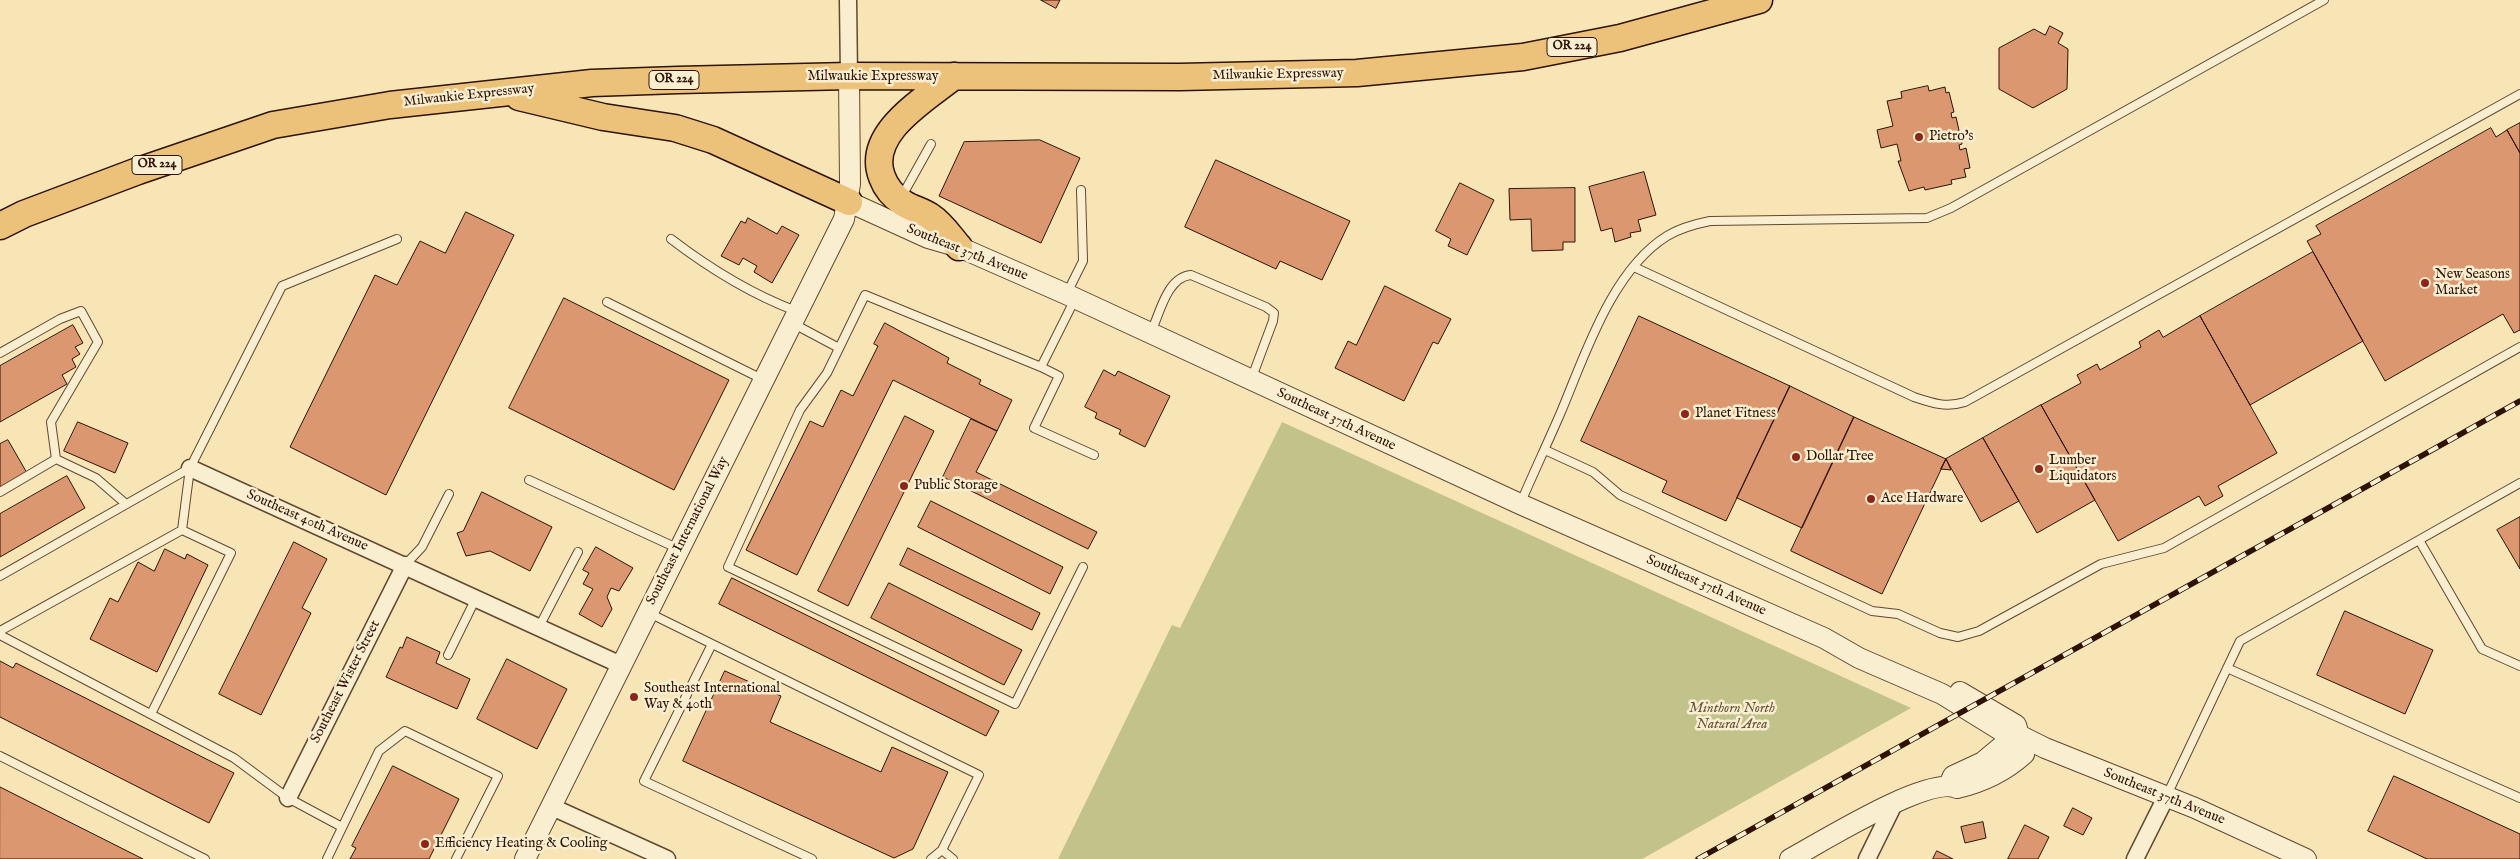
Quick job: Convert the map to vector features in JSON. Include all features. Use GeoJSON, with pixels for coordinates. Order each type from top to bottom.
{"type":"FeatureCollection","features":[{"type":"Feature","properties":{"kind":"highway","name":"Milwaukie Expressway"},"geometry":{"type":"LineString","coordinates":[[0,226],[24,214],[138,171],[273,125],[390,105],[592,83],[849,76],[1180,77],[1357,73],[1523,57],[1620,38],[1759,0]]}},
{"type":"Feature","properties":{"kind":"highway"},"geometry":{"type":"LineString","coordinates":[[954,76],[900,120],[883,143],[879,156],[880,170],[890,191],[900,200],[931,217],[960,248]]}},
{"type":"Feature","properties":{"kind":"highway"},"geometry":{"type":"LineString","coordinates":[[499,92],[603,117],[651,123],[704,137],[744,153],[849,202]]}},
{"type":"Feature","properties":{"kind":"street"},"geometry":{"type":"LineString","coordinates":[[848,0],[849,76]]}},
{"type":"Feature","properties":{"kind":"street","name":"Southeast International Way"},"geometry":{"type":"LineString","coordinates":[[525,859],[844,219],[849,202],[849,76]]}},
{"type":"Feature","properties":{"kind":"street","name":"Southeast 37th Avenue"},"geometry":{"type":"LineString","coordinates":[[849,202],[928,238],[960,248],[1070,296],[1520,504],[1824,638],[1863,646],[1942,682],[1980,702],[2016,724],[2021,736],[2306,859]]}},
{"type":"Feature","properties":{"kind":"street","name":"Southeast 40th Avenue"},"geometry":{"type":"LineString","coordinates":[[190,468],[621,665]]}},
{"type":"Feature","properties":{"kind":"street","name":"Southeast Wister Street"},"geometry":{"type":"LineString","coordinates":[[288,798],[405,565]]}},
{"type":"Feature","properties":{"kind":"street"},"geometry":{"type":"LineString","coordinates":[[1790,859],[1896,802],[1930,788],[1949,785],[1956,788],[1976,784],[2003,771],[2024,754],[2021,736]]}},
{"type":"Feature","properties":{"kind":"street"},"geometry":{"type":"LineString","coordinates":[[2135,859],[2166,797]]}},
{"type":"Feature","properties":{"kind":"street"},"geometry":{"type":"LineString","coordinates":[[1867,859],[1896,802]]}},
{"type":"Feature","properties":{"kind":"street"},"geometry":{"type":"LineString","coordinates":[[552,807],[667,859]]}},
{"type":"Feature","properties":{"kind":"lane"},"geometry":{"type":"LineString","coordinates":[[1520,504],[1545,450],[1588,346],[1616,292],[1634,267],[1667,237],[1679,230],[1710,221],[1927,218],[1951,208],[2324,0]]}},
{"type":"Feature","properties":{"kind":"lane"},"geometry":{"type":"LineString","coordinates":[[1634,267],[1914,397],[1935,404],[1952,406],[1965,402],[2520,94]]}},
{"type":"Feature","properties":{"kind":"lane"},"geometry":{"type":"LineString","coordinates":[[900,200],[931,144]]}},
{"type":"Feature","properties":{"kind":"lane"},"geometry":{"type":"LineString","coordinates":[[1041,367],[1083,261],[1082,190]]}},
{"type":"Feature","properties":{"kind":"lane"},"geometry":{"type":"LineString","coordinates":[[182,530],[190,468],[282,286],[397,239]]}},
{"type":"Feature","properties":{"kind":"lane"},"geometry":{"type":"LineString","coordinates":[[671,239],[691,254],[795,317],[839,348]]}},
{"type":"Feature","properties":{"kind":"lane"},"geometry":{"type":"LineString","coordinates":[[1150,334],[1173,284],[1183,276],[1191,275],[1266,307],[1274,313],[1273,321],[1250,380]]}},
{"type":"Feature","properties":{"kind":"lane"},"geometry":{"type":"LineString","coordinates":[[1083,567],[1014,704],[728,567],[800,410],[827,373],[865,295],[1059,376],[1034,428],[1094,456]]}},
{"type":"Feature","properties":{"kind":"lane"},"geometry":{"type":"LineString","coordinates":[[607,302],[764,380]]}},
{"type":"Feature","properties":{"kind":"lane"},"geometry":{"type":"LineString","coordinates":[[0,353],[60,320],[81,311],[98,342],[51,422],[56,459]]}},
{"type":"Feature","properties":{"kind":"lane"},"geometry":{"type":"LineString","coordinates":[[1545,450],[1593,472],[1620,495],[1872,611],[1898,614],[1940,634],[1958,637],[1979,631],[2101,564],[2164,548],[2520,347]]}},
{"type":"Feature","properties":{"kind":"lane"},"geometry":{"type":"LineString","coordinates":[[56,459],[96,478],[126,504]]}},
{"type":"Feature","properties":{"kind":"lane"},"geometry":{"type":"LineString","coordinates":[[0,492],[56,459]]}},
{"type":"Feature","properties":{"kind":"lane"},"geometry":{"type":"LineString","coordinates":[[0,576],[190,468]]}},
{"type":"Feature","properties":{"kind":"lane"},"geometry":{"type":"LineString","coordinates":[[530,480],[679,549]]}},
{"type":"Feature","properties":{"kind":"lane"},"geometry":{"type":"LineString","coordinates":[[2166,797],[2240,641],[2520,483]]}},
{"type":"Feature","properties":{"kind":"lane"},"geometry":{"type":"LineString","coordinates":[[405,565],[422,548],[449,494]]}},
{"type":"Feature","properties":{"kind":"lane"},"geometry":{"type":"LineString","coordinates":[[0,633],[182,530]]}},
{"type":"Feature","properties":{"kind":"lane"},"geometry":{"type":"LineString","coordinates":[[151,714],[230,553],[182,530]]}},
{"type":"Feature","properties":{"kind":"lane"},"geometry":{"type":"LineString","coordinates":[[2418,540],[2482,649],[2520,666]]}},
{"type":"Feature","properties":{"kind":"lane"},"geometry":{"type":"LineString","coordinates":[[539,627],[578,552]]}},
{"type":"Feature","properties":{"kind":"lane"},"geometry":{"type":"LineString","coordinates":[[448,654],[476,598]]}},
{"type":"Feature","properties":{"kind":"lane"},"geometry":{"type":"LineString","coordinates":[[648,612],[979,775],[942,850],[931,859]]}},
{"type":"Feature","properties":{"kind":"lane"},"geometry":{"type":"LineString","coordinates":[[0,633],[234,758],[288,798],[342,827]]}},
{"type":"Feature","properties":{"kind":"lane"},"geometry":{"type":"LineString","coordinates":[[712,644],[644,781],[812,859]]}},
{"type":"Feature","properties":{"kind":"lane"},"geometry":{"type":"LineString","coordinates":[[2228,668],[2520,798]]}},
{"type":"Feature","properties":{"kind":"lane"},"geometry":{"type":"LineString","coordinates":[[327,859],[379,751],[405,730],[498,776],[456,859]]}},
{"type":"Feature","properties":{"kind":"lane"},"geometry":{"type":"LineString","coordinates":[[0,756],[206,859]]}},
{"type":"Feature","properties":{"kind":"lane"},"geometry":{"type":"LineString","coordinates":[[942,850],[952,859]]}},
{"type":"Feature","properties":{"kind":"green space","name":"Minthorn North Natural Area"},"geometry":{"type":"Polygon","coordinates":[[[1282,422],[1911,708],[1642,859],[1058,859],[1172,625],[1180,628],[1282,422]]]}},
{"type":"Feature","properties":{"kind":"building"},"geometry":{"type":"Polygon","coordinates":[[[1041,0],[1060,0],[1056,8],[1041,0]]]}},
{"type":"Feature","properties":{"kind":"building"},"geometry":{"type":"Polygon","coordinates":[[[2050,26],[2063,33],[2058,43],[2068,49],[2067,89],[2033,108],[1999,89],[1999,48],[2034,29],[2045,35],[2050,26]]]}},
{"type":"Feature","properties":{"kind":"building","name":"Pietro's"},"geometry":{"type":"Polygon","coordinates":[[[1928,86],[1929,91],[1945,87],[1946,93],[1949,92],[1954,112],[1951,113],[1952,118],[1956,117],[1962,144],[1959,145],[1960,150],[1966,148],[1970,168],[1964,169],[1966,177],[1951,180],[1952,184],[1925,190],[1924,187],[1909,191],[1898,161],[1901,161],[1897,144],[1881,148],[1877,130],[1893,126],[1887,101],[1902,98],[1901,92],[1928,86]]]}},
{"type":"Feature","properties":{"kind":"building"},"geometry":{"type":"Polygon","coordinates":[[[2520,123],[2520,153],[2507,130],[2520,123]]]}},
{"type":"Feature","properties":{"kind":"building","name":"New Seasons Market"},"geometry":{"type":"Polygon","coordinates":[[[2491,128],[2496,137],[2507,130],[2520,153],[2520,330],[2514,333],[2503,314],[2385,381],[2307,241],[2321,234],[2316,226],[2491,128]]]}},
{"type":"Feature","properties":{"kind":"building"},"geometry":{"type":"Polygon","coordinates":[[[1040,140],[1080,158],[1041,243],[939,196],[964,142],[1040,140]]]}},
{"type":"Feature","properties":{"kind":"building"},"geometry":{"type":"Polygon","coordinates":[[[1216,160],[1350,221],[1322,280],[1280,261],[1276,269],[1185,227],[1216,160]]]}},
{"type":"Feature","properties":{"kind":"building"},"geometry":{"type":"Polygon","coordinates":[[[1644,172],[1656,215],[1638,220],[1641,231],[1630,233],[1631,237],[1615,242],[1612,228],[1601,231],[1589,187],[1644,172]]]}},
{"type":"Feature","properties":{"kind":"building"},"geometry":{"type":"Polygon","coordinates":[[[1460,183],[1494,200],[1467,255],[1448,246],[1451,239],[1436,231],[1460,183]]]}},
{"type":"Feature","properties":{"kind":"building"},"geometry":{"type":"Polygon","coordinates":[[[1575,188],[1575,242],[1563,242],[1563,250],[1532,251],[1531,219],[1510,220],[1509,189],[1575,188]]]}},
{"type":"Feature","properties":{"kind":"building"},"geometry":{"type":"Polygon","coordinates":[[[466,212],[514,235],[386,495],[290,447],[375,275],[397,285],[420,241],[445,253],[466,212]]]}},
{"type":"Feature","properties":{"kind":"building"},"geometry":{"type":"Polygon","coordinates":[[[748,218],[777,234],[782,226],[799,235],[772,283],[754,272],[757,266],[743,258],[739,265],[721,256],[741,221],[745,223],[748,218]]]}},
{"type":"Feature","properties":{"kind":"building"},"geometry":{"type":"Polygon","coordinates":[[[2313,252],[2363,341],[2250,405],[2200,316],[2313,252]]]}},
{"type":"Feature","properties":{"kind":"building"},"geometry":{"type":"Polygon","coordinates":[[[1385,286],[1451,319],[1438,344],[1433,342],[1404,401],[1335,368],[1348,341],[1356,345],[1385,286]]]}},
{"type":"Feature","properties":{"kind":"building"},"geometry":{"type":"Polygon","coordinates":[[[564,298],[729,380],[674,490],[509,408],[564,298]]]}},
{"type":"Feature","properties":{"kind":"building","name":"Planet Fitness"},"geometry":{"type":"Polygon","coordinates":[[[1639,316],[1790,386],[1726,521],[1662,492],[1667,481],[1581,441],[1639,316]]]}},
{"type":"Feature","properties":{"kind":"building"},"geometry":{"type":"Polygon","coordinates":[[[2200,316],[2277,453],[2218,486],[2223,496],[2205,506],[2199,496],[2118,541],[2041,405],[2081,383],[2077,375],[2097,364],[2100,370],[2141,347],[2139,342],[2159,330],[2163,337],[2200,316]]]}},
{"type":"Feature","properties":{"kind":"building"},"geometry":{"type":"Polygon","coordinates":[[[885,323],[949,358],[947,363],[981,380],[979,384],[1012,400],[997,431],[893,380],[797,575],[746,550],[810,421],[823,427],[841,390],[853,396],[878,346],[874,344],[885,323]]]}},
{"type":"Feature","properties":{"kind":"building"},"geometry":{"type":"Polygon","coordinates":[[[73,325],[83,343],[75,347],[80,354],[72,359],[76,367],[62,375],[67,384],[0,422],[0,366],[73,325]]]}},
{"type":"Feature","properties":{"kind":"building"},"geometry":{"type":"Polygon","coordinates":[[[1104,370],[1115,376],[1118,371],[1170,396],[1145,447],[1119,434],[1121,430],[1095,418],[1097,413],[1085,407],[1104,370]]]}},
{"type":"Feature","properties":{"kind":"building","name":"Dollar Tree"},"geometry":{"type":"Polygon","coordinates":[[[1790,386],[1854,417],[1802,528],[1737,498],[1790,386]]]}},
{"type":"Feature","properties":{"kind":"building","name":"Lumber Liquidators"},"geometry":{"type":"Polygon","coordinates":[[[2041,405],[2095,500],[2037,533],[1983,438],[2041,405]]]}},
{"type":"Feature","properties":{"kind":"building"},"geometry":{"type":"Polygon","coordinates":[[[905,416],[934,431],[848,606],[818,591],[905,416]]]}},
{"type":"Feature","properties":{"kind":"building","name":"Ace Hardware"},"geometry":{"type":"Polygon","coordinates":[[[1854,417],[1946,459],[1882,594],[1791,551],[1854,417]]]}},
{"type":"Feature","properties":{"kind":"building"},"geometry":{"type":"Polygon","coordinates":[[[971,419],[997,431],[976,472],[1097,532],[1088,549],[943,477],[971,419]]]}},
{"type":"Feature","properties":{"kind":"building"},"geometry":{"type":"Polygon","coordinates":[[[78,422],[128,443],[115,473],[64,451],[78,422]]]}},
{"type":"Feature","properties":{"kind":"building"},"geometry":{"type":"Polygon","coordinates":[[[1983,438],[2019,501],[1981,522],[1946,459],[1983,438]]]}},
{"type":"Feature","properties":{"kind":"building"},"geometry":{"type":"Polygon","coordinates":[[[8,440],[27,473],[0,488],[0,444],[8,440]]]}},
{"type":"Feature","properties":{"kind":"building"},"geometry":{"type":"Polygon","coordinates":[[[1946,459],[1951,470],[1941,469],[1946,459]]]}},
{"type":"Feature","properties":{"kind":"building"},"geometry":{"type":"Polygon","coordinates":[[[67,476],[85,508],[0,557],[0,514],[67,476]]]}},
{"type":"Feature","properties":{"kind":"building"},"geometry":{"type":"Polygon","coordinates":[[[482,492],[552,527],[530,571],[490,551],[466,556],[457,533],[463,531],[482,492]]]}},
{"type":"Feature","properties":{"kind":"building"},"geometry":{"type":"Polygon","coordinates":[[[931,501],[1063,567],[1050,594],[918,527],[931,501]]]}},
{"type":"Feature","properties":{"kind":"building"},"geometry":{"type":"Polygon","coordinates":[[[2520,517],[2520,569],[2497,530],[2520,517]]]}},
{"type":"Feature","properties":{"kind":"building"},"geometry":{"type":"Polygon","coordinates":[[[294,542],[327,559],[302,608],[311,613],[261,715],[219,694],[294,542]]]}},
{"type":"Feature","properties":{"kind":"building"},"geometry":{"type":"Polygon","coordinates":[[[596,547],[633,568],[619,591],[611,588],[607,597],[612,609],[602,627],[579,614],[593,589],[583,584],[589,573],[583,570],[596,547]]]}},
{"type":"Feature","properties":{"kind":"building"},"geometry":{"type":"Polygon","coordinates":[[[908,548],[1040,613],[1032,630],[900,565],[908,548]]]}},
{"type":"Feature","properties":{"kind":"building"},"geometry":{"type":"Polygon","coordinates":[[[165,549],[185,559],[187,554],[208,565],[157,672],[90,639],[110,598],[118,602],[138,562],[154,571],[165,549]]]}},
{"type":"Feature","properties":{"kind":"building"},"geometry":{"type":"Polygon","coordinates":[[[732,578],[999,711],[986,736],[719,604],[732,578]]]}},
{"type":"Feature","properties":{"kind":"building"},"geometry":{"type":"Polygon","coordinates":[[[889,583],[1022,650],[1004,685],[871,618],[889,583]]]}},
{"type":"Feature","properties":{"kind":"building"},"geometry":{"type":"Polygon","coordinates":[[[2345,611],[2433,650],[2405,714],[2317,675],[2345,611]]]}},
{"type":"Feature","properties":{"kind":"building"},"geometry":{"type":"Polygon","coordinates":[[[407,637],[440,652],[436,663],[470,679],[457,709],[386,677],[400,647],[402,648],[407,637]]]}},
{"type":"Feature","properties":{"kind":"building"},"geometry":{"type":"Polygon","coordinates":[[[507,659],[567,689],[537,749],[477,719],[507,659]]]}},
{"type":"Feature","properties":{"kind":"building"},"geometry":{"type":"Polygon","coordinates":[[[0,661],[13,668],[16,663],[234,773],[209,823],[0,717],[0,661]]]}},
{"type":"Feature","properties":{"kind":"building"},"geometry":{"type":"Polygon","coordinates":[[[725,671],[781,696],[770,722],[881,772],[892,747],[948,772],[913,849],[894,858],[683,761],[725,671]]]}},
{"type":"Feature","properties":{"kind":"building"},"geometry":{"type":"Polygon","coordinates":[[[393,766],[459,799],[429,859],[350,859],[356,848],[352,846],[393,766]]]}},
{"type":"Feature","properties":{"kind":"building"},"geometry":{"type":"Polygon","coordinates":[[[2394,776],[2520,834],[2520,859],[2427,859],[2368,831],[2394,776]]]}},
{"type":"Feature","properties":{"kind":"building"},"geometry":{"type":"Polygon","coordinates":[[[0,787],[143,859],[0,859],[0,787]]]}},
{"type":"Feature","properties":{"kind":"building"},"geometry":{"type":"Polygon","coordinates":[[[2073,808],[2092,818],[2083,835],[2064,826],[2073,808]]]}},
{"type":"Feature","properties":{"kind":"building"},"geometry":{"type":"Polygon","coordinates":[[[1983,822],[1986,838],[1965,843],[1961,827],[1983,822]]]}},
{"type":"Feature","properties":{"kind":"building"},"geometry":{"type":"Polygon","coordinates":[[[2025,825],[2049,837],[2038,859],[2008,859],[2025,825]]]}},
{"type":"Feature","properties":{"kind":"building"},"geometry":{"type":"Polygon","coordinates":[[[1937,851],[1953,859],[1933,859],[1937,851]]]}},
{"type":"Feature","properties":{"kind":"railway"},"geometry":{"type":"LineString","coordinates":[[1698,859],[2520,401]]}},
{"type":"Feature","properties":{"kind":"place","name":"Pietro's"},"geometry":{"type":"Point","coordinates":[1919,137]}},
{"type":"Feature","properties":{"kind":"place","name":"New Seasons Market"},"geometry":{"type":"Point","coordinates":[2425,283]}},
{"type":"Feature","properties":{"kind":"place","name":"Planet Fitness"},"geometry":{"type":"Point","coordinates":[1685,414]}},
{"type":"Feature","properties":{"kind":"place","name":"Dollar Tree"},"geometry":{"type":"Point","coordinates":[1796,457]}},
{"type":"Feature","properties":{"kind":"place","name":"Lumber Liquidators"},"geometry":{"type":"Point","coordinates":[2039,469]}},
{"type":"Feature","properties":{"kind":"place","name":"Public Storage"},"geometry":{"type":"Point","coordinates":[904,486]}},
{"type":"Feature","properties":{"kind":"place","name":"Ace Hardware"},"geometry":{"type":"Point","coordinates":[1871,499]}},
{"type":"Feature","properties":{"kind":"place","name":"Southeast International Way & 40th"},"geometry":{"type":"Point","coordinates":[634,697]}},
{"type":"Feature","properties":{"kind":"place","name":"Efficiency Heating & Cooling"},"geometry":{"type":"Point","coordinates":[425,844]}}]}
